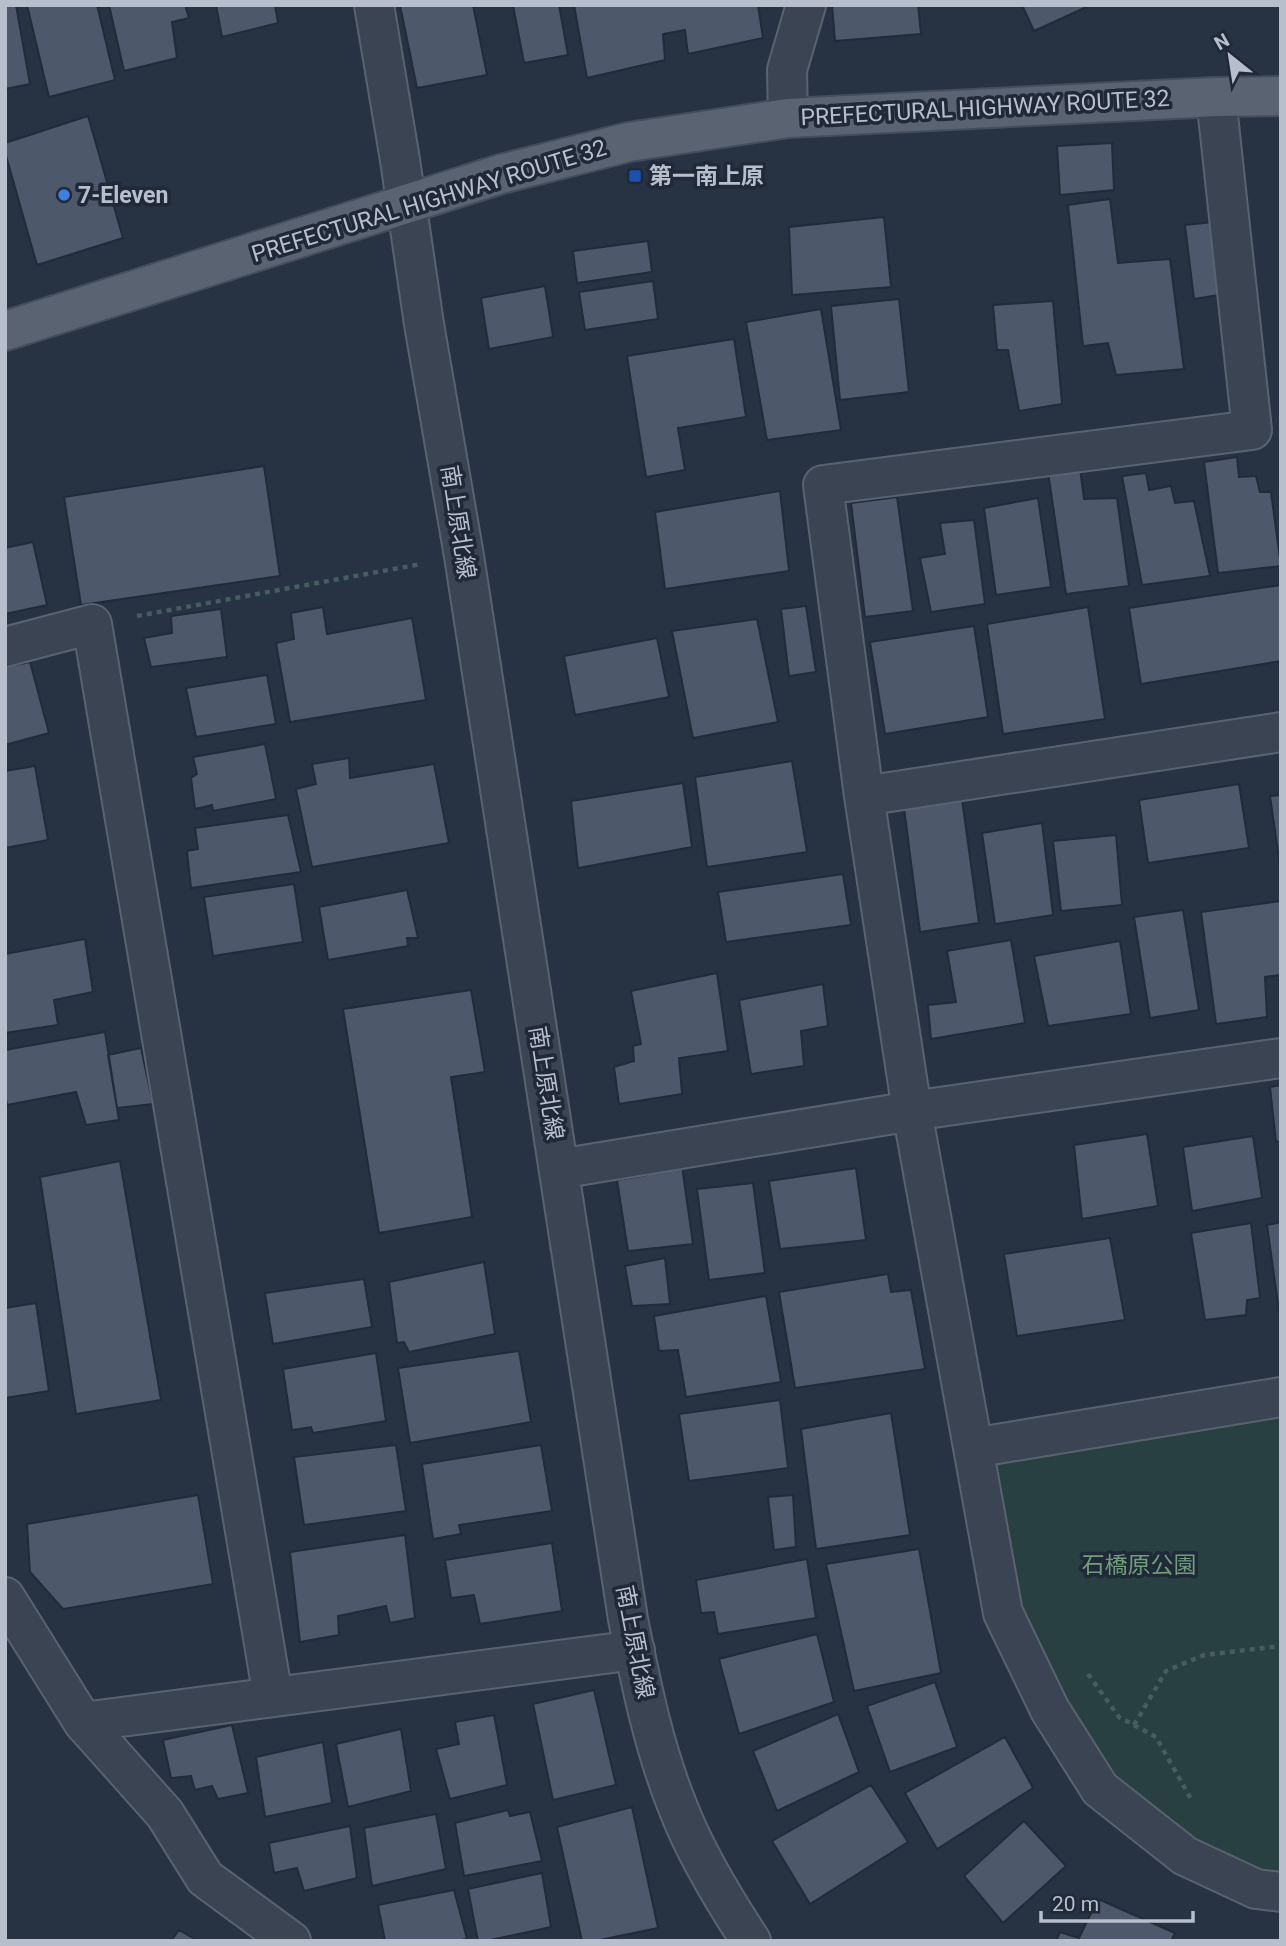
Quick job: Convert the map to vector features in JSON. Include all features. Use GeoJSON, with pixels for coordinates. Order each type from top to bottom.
{"type":"FeatureCollection","features":[{"type":"Feature","properties":{"kind":"main road","name":"PREFECTURAL HIGHWAY ROUTE 32"},"geometry":{"type":"LineString","coordinates":[[5,331],[501,174],[629,142],[788,118],[1281,96]]}},
{"type":"Feature","properties":{"kind":"street","name":"南上原北線"},"geometry":{"type":"LineString","coordinates":[[374,5],[464,556],[635,1650],[661,1761],[679,1811],[704,1863],[751,1941]]}},
{"type":"Feature","properties":{"kind":"street"},"geometry":{"type":"LineString","coordinates":[[788,118],[787,69],[806,5]]}},
{"type":"Feature","properties":{"kind":"street"},"geometry":{"type":"LineString","coordinates":[[1216,97],[1267,429],[822,485],[864,796],[912,1111],[1003,1613],[1050,1710],[1100,1789],[1185,1856],[1255,1889],[1281,1892]]}},
{"type":"Feature","properties":{"kind":"street"},"geometry":{"type":"LineString","coordinates":[[5,647],[92,624],[273,1698]]}},
{"type":"Feature","properties":{"kind":"street"},"geometry":{"type":"LineString","coordinates":[[864,796],[1281,732]]}},
{"type":"Feature","properties":{"kind":"street"},"geometry":{"type":"LineString","coordinates":[[559,1169],[912,1111],[1281,1058]]}},
{"type":"Feature","properties":{"kind":"street"},"geometry":{"type":"LineString","coordinates":[[973,1448],[1281,1397]]}},
{"type":"Feature","properties":{"kind":"street"},"geometry":{"type":"LineString","coordinates":[[5,1597],[83,1722],[165,1814],[205,1878],[291,1941]]}},
{"type":"Feature","properties":{"kind":"street"},"geometry":{"type":"LineString","coordinates":[[83,1722],[635,1650]]}},
{"type":"Feature","properties":{"kind":"path"},"geometry":{"type":"LineString","coordinates":[[92,624],[464,556]]}},
{"type":"Feature","properties":{"kind":"path"},"geometry":{"type":"LineString","coordinates":[[1134,1725],[1166,1671],[1204,1655],[1281,1646]]}},
{"type":"Feature","properties":{"kind":"path"},"geometry":{"type":"LineString","coordinates":[[1088,1674],[1119,1717],[1156,1737],[1198,1810]]}},
{"type":"Feature","properties":{"kind":"green space","name":"石橋原公園"},"geometry":{"type":"Polygon","coordinates":[[[1281,1397],[1281,1877],[1185,1856],[1050,1710],[973,1448],[1281,1397]]]}},
{"type":"Feature","properties":{"kind":"building"},"geometry":{"type":"Polygon","coordinates":[[[5,5],[16,5],[30,84],[5,89],[5,5]]]}},
{"type":"Feature","properties":{"kind":"building"},"geometry":{"type":"Polygon","coordinates":[[[27,5],[97,5],[115,80],[49,97],[27,5]]]}},
{"type":"Feature","properties":{"kind":"building"},"geometry":{"type":"Polygon","coordinates":[[[109,5],[185,5],[189,18],[172,22],[177,58],[124,71],[109,5]]]}},
{"type":"Feature","properties":{"kind":"building"},"geometry":{"type":"Polygon","coordinates":[[[216,5],[275,5],[278,23],[222,37],[216,5]]]}},
{"type":"Feature","properties":{"kind":"building"},"geometry":{"type":"Polygon","coordinates":[[[400,5],[473,5],[487,75],[417,88],[400,5]]]}},
{"type":"Feature","properties":{"kind":"building"},"geometry":{"type":"Polygon","coordinates":[[[513,5],[559,5],[568,55],[524,63],[513,5]]]}},
{"type":"Feature","properties":{"kind":"building"},"geometry":{"type":"Polygon","coordinates":[[[574,5],[758,5],[763,38],[688,54],[685,30],[663,34],[665,60],[587,78],[574,5]]]}},
{"type":"Feature","properties":{"kind":"building"},"geometry":{"type":"Polygon","coordinates":[[[832,5],[918,5],[921,34],[835,41],[832,5]]]}},
{"type":"Feature","properties":{"kind":"building"},"geometry":{"type":"Polygon","coordinates":[[[1022,5],[1091,5],[1034,31],[1022,5]]]}},
{"type":"Feature","properties":{"kind":"building","name":"7-Eleven"},"geometry":{"type":"Polygon","coordinates":[[[88,116],[123,238],[37,265],[5,152],[5,143],[88,116]]]}},
{"type":"Feature","properties":{"kind":"building"},"geometry":{"type":"Polygon","coordinates":[[[1112,143],[1114,190],[1060,195],[1057,146],[1112,143]]]}},
{"type":"Feature","properties":{"kind":"building"},"geometry":{"type":"Polygon","coordinates":[[[1110,199],[1118,263],[1170,259],[1184,369],[1116,375],[1108,343],[1083,346],[1068,205],[1110,199]]]}},
{"type":"Feature","properties":{"kind":"building"},"geometry":{"type":"Polygon","coordinates":[[[884,217],[891,287],[792,295],[789,227],[884,217]]]}},
{"type":"Feature","properties":{"kind":"building"},"geometry":{"type":"Polygon","coordinates":[[[1214,222],[1225,294],[1194,299],[1185,225],[1214,222]]]}},
{"type":"Feature","properties":{"kind":"building"},"geometry":{"type":"Polygon","coordinates":[[[648,241],[652,272],[577,283],[573,251],[648,241]]]}},
{"type":"Feature","properties":{"kind":"building"},"geometry":{"type":"Polygon","coordinates":[[[653,281],[658,319],[585,330],[579,292],[653,281]]]}},
{"type":"Feature","properties":{"kind":"building"},"geometry":{"type":"Polygon","coordinates":[[[545,286],[553,337],[489,349],[481,298],[545,286]]]}},
{"type":"Feature","properties":{"kind":"building"},"geometry":{"type":"Polygon","coordinates":[[[899,299],[909,392],[840,400],[831,306],[899,299]]]}},
{"type":"Feature","properties":{"kind":"building"},"geometry":{"type":"Polygon","coordinates":[[[1053,301],[1062,404],[1019,411],[1008,350],[997,350],[993,305],[1053,301]]]}},
{"type":"Feature","properties":{"kind":"building"},"geometry":{"type":"Polygon","coordinates":[[[821,309],[841,430],[767,440],[746,322],[821,309]]]}},
{"type":"Feature","properties":{"kind":"building"},"geometry":{"type":"Polygon","coordinates":[[[734,339],[746,417],[678,428],[685,470],[646,477],[627,356],[734,339]]]}},
{"type":"Feature","properties":{"kind":"building"},"geometry":{"type":"Polygon","coordinates":[[[1237,457],[1239,477],[1256,476],[1260,492],[1271,492],[1281,566],[1218,573],[1204,462],[1237,457]]]}},
{"type":"Feature","properties":{"kind":"building"},"geometry":{"type":"Polygon","coordinates":[[[264,466],[280,576],[81,605],[64,497],[264,466]]]}},
{"type":"Feature","properties":{"kind":"building"},"geometry":{"type":"Polygon","coordinates":[[[1080,468],[1084,499],[1117,498],[1129,586],[1066,594],[1048,472],[1080,468]]]}},
{"type":"Feature","properties":{"kind":"building"},"geometry":{"type":"Polygon","coordinates":[[[1146,473],[1149,490],[1171,486],[1175,503],[1194,501],[1210,576],[1142,585],[1122,476],[1146,473]]]}},
{"type":"Feature","properties":{"kind":"building"},"geometry":{"type":"Polygon","coordinates":[[[780,491],[789,571],[665,589],[655,512],[780,491]]]}},
{"type":"Feature","properties":{"kind":"building"},"geometry":{"type":"Polygon","coordinates":[[[897,497],[913,611],[865,617],[851,503],[897,497]]]}},
{"type":"Feature","properties":{"kind":"building"},"geometry":{"type":"Polygon","coordinates":[[[1038,498],[1051,587],[996,595],[984,508],[1038,498]]]}},
{"type":"Feature","properties":{"kind":"building"},"geometry":{"type":"Polygon","coordinates":[[[974,520],[985,604],[931,612],[920,558],[945,554],[940,523],[974,520]]]}},
{"type":"Feature","properties":{"kind":"building"},"geometry":{"type":"Polygon","coordinates":[[[33,542],[47,605],[5,614],[5,548],[33,542]]]}},
{"type":"Feature","properties":{"kind":"building"},"geometry":{"type":"Polygon","coordinates":[[[1281,585],[1281,661],[1141,684],[1129,608],[1281,585]]]}},
{"type":"Feature","properties":{"kind":"building"},"geometry":{"type":"Polygon","coordinates":[[[806,606],[816,672],[789,676],[781,609],[806,606]]]}},
{"type":"Feature","properties":{"kind":"building"},"geometry":{"type":"Polygon","coordinates":[[[323,607],[327,634],[412,618],[426,700],[290,722],[276,643],[294,639],[291,613],[323,607]]]}},
{"type":"Feature","properties":{"kind":"building"},"geometry":{"type":"Polygon","coordinates":[[[1088,607],[1105,719],[1003,734],[987,624],[1088,607]]]}},
{"type":"Feature","properties":{"kind":"building"},"geometry":{"type":"Polygon","coordinates":[[[221,609],[227,657],[151,667],[144,638],[172,633],[171,616],[221,609]]]}},
{"type":"Feature","properties":{"kind":"building"},"geometry":{"type":"Polygon","coordinates":[[[757,619],[778,722],[693,738],[672,631],[757,619]]]}},
{"type":"Feature","properties":{"kind":"building"},"geometry":{"type":"Polygon","coordinates":[[[974,626],[988,717],[885,734],[870,642],[974,626]]]}},
{"type":"Feature","properties":{"kind":"building"},"geometry":{"type":"Polygon","coordinates":[[[657,638],[669,697],[575,715],[564,656],[657,638]]]}},
{"type":"Feature","properties":{"kind":"building"},"geometry":{"type":"Polygon","coordinates":[[[30,662],[49,733],[5,745],[5,667],[30,662]]]}},
{"type":"Feature","properties":{"kind":"building"},"geometry":{"type":"Polygon","coordinates":[[[267,675],[276,724],[196,737],[186,688],[267,675]]]}},
{"type":"Feature","properties":{"kind":"building"},"geometry":{"type":"Polygon","coordinates":[[[265,744],[276,799],[213,811],[212,805],[195,809],[191,778],[197,774],[193,757],[265,744]]]}},
{"type":"Feature","properties":{"kind":"building"},"geometry":{"type":"Polygon","coordinates":[[[349,758],[350,778],[434,764],[449,843],[312,867],[296,789],[316,784],[312,764],[349,758]]]}},
{"type":"Feature","properties":{"kind":"building"},"geometry":{"type":"Polygon","coordinates":[[[792,761],[807,852],[707,867],[695,777],[792,761]]]}},
{"type":"Feature","properties":{"kind":"building"},"geometry":{"type":"Polygon","coordinates":[[[35,766],[48,840],[5,848],[5,771],[35,766]]]}},
{"type":"Feature","properties":{"kind":"building"},"geometry":{"type":"Polygon","coordinates":[[[683,783],[692,847],[578,868],[571,801],[683,783]]]}},
{"type":"Feature","properties":{"kind":"building"},"geometry":{"type":"Polygon","coordinates":[[[1239,784],[1249,848],[1148,863],[1139,800],[1239,784]]]}},
{"type":"Feature","properties":{"kind":"building"},"geometry":{"type":"Polygon","coordinates":[[[1281,795],[1281,873],[1270,796],[1281,795]]]}},
{"type":"Feature","properties":{"kind":"building"},"geometry":{"type":"Polygon","coordinates":[[[962,799],[979,923],[920,932],[904,808],[962,799]]]}},
{"type":"Feature","properties":{"kind":"building"},"geometry":{"type":"Polygon","coordinates":[[[288,815],[301,872],[191,888],[187,851],[198,849],[195,828],[288,815]]]}},
{"type":"Feature","properties":{"kind":"building"},"geometry":{"type":"Polygon","coordinates":[[[1042,823],[1053,915],[995,924],[982,833],[1042,823]]]}},
{"type":"Feature","properties":{"kind":"building"},"geometry":{"type":"Polygon","coordinates":[[[1116,835],[1122,905],[1061,911],[1053,841],[1116,835]]]}},
{"type":"Feature","properties":{"kind":"building"},"geometry":{"type":"Polygon","coordinates":[[[843,874],[851,925],[726,942],[718,892],[843,874]]]}},
{"type":"Feature","properties":{"kind":"building"},"geometry":{"type":"Polygon","coordinates":[[[294,884],[303,942],[213,956],[204,897],[294,884]]]}},
{"type":"Feature","properties":{"kind":"building"},"geometry":{"type":"Polygon","coordinates":[[[407,890],[418,938],[407,938],[408,946],[328,960],[319,907],[407,890]]]}},
{"type":"Feature","properties":{"kind":"building"},"geometry":{"type":"Polygon","coordinates":[[[1281,901],[1281,975],[1265,977],[1267,1017],[1216,1024],[1201,912],[1281,901]]]}},
{"type":"Feature","properties":{"kind":"building"},"geometry":{"type":"Polygon","coordinates":[[[1183,910],[1199,1010],[1150,1018],[1134,917],[1183,910]]]}},
{"type":"Feature","properties":{"kind":"building"},"geometry":{"type":"Polygon","coordinates":[[[85,939],[93,992],[54,1000],[58,1025],[5,1033],[5,954],[85,939]]]}},
{"type":"Feature","properties":{"kind":"building"},"geometry":{"type":"Polygon","coordinates":[[[1011,940],[1025,1023],[931,1039],[928,1005],[956,1002],[947,951],[1011,940]]]}},
{"type":"Feature","properties":{"kind":"building"},"geometry":{"type":"Polygon","coordinates":[[[1120,941],[1131,1014],[1048,1026],[1034,956],[1120,941]]]}},
{"type":"Feature","properties":{"kind":"building"},"geometry":{"type":"Polygon","coordinates":[[[717,973],[728,1051],[679,1058],[682,1094],[619,1104],[614,1067],[634,1061],[633,1046],[641,1044],[631,991],[717,973]]]}},
{"type":"Feature","properties":{"kind":"building"},"geometry":{"type":"Polygon","coordinates":[[[823,984],[828,1026],[801,1031],[804,1066],[751,1074],[739,1000],[823,984]]]}},
{"type":"Feature","properties":{"kind":"building"},"geometry":{"type":"Polygon","coordinates":[[[471,990],[485,1072],[451,1077],[472,1217],[379,1233],[343,1009],[471,990]]]}},
{"type":"Feature","properties":{"kind":"building"},"geometry":{"type":"Polygon","coordinates":[[[105,1032],[119,1120],[86,1125],[76,1092],[7,1105],[5,1050],[105,1032]]]}},
{"type":"Feature","properties":{"kind":"building"},"geometry":{"type":"Polygon","coordinates":[[[141,1048],[153,1104],[117,1108],[108,1055],[141,1048]]]}},
{"type":"Feature","properties":{"kind":"building"},"geometry":{"type":"Polygon","coordinates":[[[1281,1085],[1281,1141],[1276,1142],[1270,1087],[1281,1085]]]}},
{"type":"Feature","properties":{"kind":"building"},"geometry":{"type":"Polygon","coordinates":[[[1147,1134],[1158,1206],[1082,1219],[1074,1145],[1147,1134]]]}},
{"type":"Feature","properties":{"kind":"building"},"geometry":{"type":"Polygon","coordinates":[[[1253,1136],[1262,1198],[1192,1211],[1183,1147],[1253,1136]]]}},
{"type":"Feature","properties":{"kind":"building"},"geometry":{"type":"Polygon","coordinates":[[[681,1159],[693,1244],[628,1251],[617,1180],[647,1175],[646,1164],[681,1159]]]}},
{"type":"Feature","properties":{"kind":"building"},"geometry":{"type":"Polygon","coordinates":[[[120,1161],[161,1400],[76,1414],[40,1177],[120,1161]]]}},
{"type":"Feature","properties":{"kind":"building"},"geometry":{"type":"Polygon","coordinates":[[[856,1168],[866,1240],[780,1249],[769,1181],[856,1168]]]}},
{"type":"Feature","properties":{"kind":"building"},"geometry":{"type":"Polygon","coordinates":[[[753,1183],[765,1273],[709,1280],[697,1189],[753,1183]]]}},
{"type":"Feature","properties":{"kind":"building"},"geometry":{"type":"Polygon","coordinates":[[[1281,1222],[1281,1311],[1279,1311],[1267,1225],[1281,1222]]]}},
{"type":"Feature","properties":{"kind":"building"},"geometry":{"type":"Polygon","coordinates":[[[1251,1223],[1260,1298],[1247,1300],[1246,1315],[1205,1320],[1191,1233],[1251,1223]]]}},
{"type":"Feature","properties":{"kind":"building"},"geometry":{"type":"Polygon","coordinates":[[[1110,1238],[1125,1320],[1017,1336],[1004,1254],[1110,1238]]]}},
{"type":"Feature","properties":{"kind":"building"},"geometry":{"type":"Polygon","coordinates":[[[665,1258],[670,1304],[632,1306],[625,1266],[665,1258]]]}},
{"type":"Feature","properties":{"kind":"building"},"geometry":{"type":"Polygon","coordinates":[[[484,1262],[495,1334],[409,1352],[404,1342],[397,1343],[389,1282],[484,1262]]]}},
{"type":"Feature","properties":{"kind":"building"},"geometry":{"type":"Polygon","coordinates":[[[888,1274],[891,1292],[911,1290],[925,1369],[795,1388],[779,1292],[888,1274]]]}},
{"type":"Feature","properties":{"kind":"building"},"geometry":{"type":"Polygon","coordinates":[[[364,1279],[372,1327],[273,1344],[265,1293],[364,1279]]]}},
{"type":"Feature","properties":{"kind":"building"},"geometry":{"type":"Polygon","coordinates":[[[766,1296],[781,1382],[686,1397],[678,1350],[659,1351],[654,1316],[766,1296]]]}},
{"type":"Feature","properties":{"kind":"building"},"geometry":{"type":"Polygon","coordinates":[[[36,1303],[49,1391],[5,1398],[5,1308],[36,1303]]]}},
{"type":"Feature","properties":{"kind":"building"},"geometry":{"type":"Polygon","coordinates":[[[519,1351],[531,1422],[410,1443],[398,1368],[519,1351]]]}},
{"type":"Feature","properties":{"kind":"building"},"geometry":{"type":"Polygon","coordinates":[[[376,1353],[386,1421],[313,1433],[311,1427],[292,1430],[283,1369],[376,1353]]]}},
{"type":"Feature","properties":{"kind":"building"},"geometry":{"type":"Polygon","coordinates":[[[780,1400],[788,1468],[689,1481],[679,1414],[780,1400]]]}},
{"type":"Feature","properties":{"kind":"building"},"geometry":{"type":"Polygon","coordinates":[[[891,1413],[910,1535],[816,1549],[801,1429],[891,1413]]]}},
{"type":"Feature","properties":{"kind":"building"},"geometry":{"type":"Polygon","coordinates":[[[396,1445],[406,1511],[304,1525],[294,1457],[396,1445]]]}},
{"type":"Feature","properties":{"kind":"building"},"geometry":{"type":"Polygon","coordinates":[[[541,1445],[552,1511],[459,1525],[461,1534],[433,1539],[422,1464],[541,1445]]]}},
{"type":"Feature","properties":{"kind":"building"},"geometry":{"type":"Polygon","coordinates":[[[198,1495],[213,1584],[63,1609],[30,1572],[27,1524],[198,1495]]]}},
{"type":"Feature","properties":{"kind":"building"},"geometry":{"type":"Polygon","coordinates":[[[793,1495],[796,1547],[774,1550],[768,1497],[793,1495]]]}},
{"type":"Feature","properties":{"kind":"building"},"geometry":{"type":"Polygon","coordinates":[[[405,1535],[415,1618],[390,1623],[386,1606],[338,1616],[339,1635],[300,1642],[290,1552],[405,1535]]]}},
{"type":"Feature","properties":{"kind":"building"},"geometry":{"type":"Polygon","coordinates":[[[552,1543],[562,1611],[480,1624],[474,1595],[451,1598],[445,1560],[552,1543]]]}},
{"type":"Feature","properties":{"kind":"building"},"geometry":{"type":"Polygon","coordinates":[[[919,1549],[941,1673],[854,1691],[826,1564],[919,1549]]]}},
{"type":"Feature","properties":{"kind":"building"},"geometry":{"type":"Polygon","coordinates":[[[807,1559],[816,1618],[718,1634],[714,1612],[701,1613],[696,1580],[807,1559]]]}},
{"type":"Feature","properties":{"kind":"building"},"geometry":{"type":"Polygon","coordinates":[[[817,1634],[834,1702],[739,1734],[719,1659],[817,1634]]]}},
{"type":"Feature","properties":{"kind":"building"},"geometry":{"type":"Polygon","coordinates":[[[935,1682],[957,1747],[890,1772],[867,1706],[935,1682]]]}},
{"type":"Feature","properties":{"kind":"building"},"geometry":{"type":"Polygon","coordinates":[[[594,1690],[616,1785],[553,1800],[533,1704],[594,1690]]]}},
{"type":"Feature","properties":{"kind":"building"},"geometry":{"type":"Polygon","coordinates":[[[838,1714],[859,1772],[777,1811],[753,1751],[838,1714]]]}},
{"type":"Feature","properties":{"kind":"building"},"geometry":{"type":"Polygon","coordinates":[[[494,1715],[507,1785],[450,1799],[436,1749],[459,1744],[455,1722],[494,1715]]]}},
{"type":"Feature","properties":{"kind":"building"},"geometry":{"type":"Polygon","coordinates":[[[232,1725],[248,1793],[218,1799],[212,1786],[195,1790],[191,1776],[171,1778],[163,1740],[232,1725]]]}},
{"type":"Feature","properties":{"kind":"building"},"geometry":{"type":"Polygon","coordinates":[[[401,1729],[411,1791],[348,1807],[336,1744],[401,1729]]]}},
{"type":"Feature","properties":{"kind":"building"},"geometry":{"type":"Polygon","coordinates":[[[1005,1737],[1033,1788],[937,1849],[905,1793],[1005,1737]]]}},
{"type":"Feature","properties":{"kind":"building"},"geometry":{"type":"Polygon","coordinates":[[[323,1742],[332,1803],[265,1817],[256,1757],[323,1742]]]}},
{"type":"Feature","properties":{"kind":"building"},"geometry":{"type":"Polygon","coordinates":[[[871,1785],[908,1842],[810,1904],[772,1841],[871,1785]]]}},
{"type":"Feature","properties":{"kind":"building"},"geometry":{"type":"Polygon","coordinates":[[[632,1807],[658,1928],[595,1941],[582,1941],[557,1827],[632,1807]]]}},
{"type":"Feature","properties":{"kind":"building"},"geometry":{"type":"Polygon","coordinates":[[[508,1810],[510,1816],[530,1812],[542,1861],[464,1876],[455,1823],[508,1810]]]}},
{"type":"Feature","properties":{"kind":"building"},"geometry":{"type":"Polygon","coordinates":[[[436,1814],[446,1869],[372,1886],[364,1828],[436,1814]]]}},
{"type":"Feature","properties":{"kind":"building"},"geometry":{"type":"Polygon","coordinates":[[[1024,1821],[1066,1866],[1003,1923],[964,1876],[1024,1821]]]}},
{"type":"Feature","properties":{"kind":"building"},"geometry":{"type":"Polygon","coordinates":[[[350,1826],[357,1878],[304,1891],[297,1868],[274,1873],[269,1843],[350,1826]]]}},
{"type":"Feature","properties":{"kind":"building"},"geometry":{"type":"Polygon","coordinates":[[[542,1873],[551,1927],[478,1941],[468,1889],[542,1873]]]}},
{"type":"Feature","properties":{"kind":"building"},"geometry":{"type":"Polygon","coordinates":[[[454,1890],[467,1939],[385,1941],[378,1905],[454,1890]]]}},
{"type":"Feature","properties":{"kind":"building"},"geometry":{"type":"Polygon","coordinates":[[[1098,1899],[1175,1933],[1171,1941],[1056,1941],[1060,1932],[1079,1938],[1098,1899]]]}},
{"type":"Feature","properties":{"kind":"building"},"geometry":{"type":"Polygon","coordinates":[[[179,1930],[198,1941],[171,1941],[179,1930]]]}},
{"type":"Feature","properties":{"kind":"place","name":"第一南上原"},"geometry":{"type":"Point","coordinates":[635,176]}},
{"type":"Feature","properties":{"kind":"place","name":"7-Eleven"},"geometry":{"type":"Point","coordinates":[64,195]}}]}
